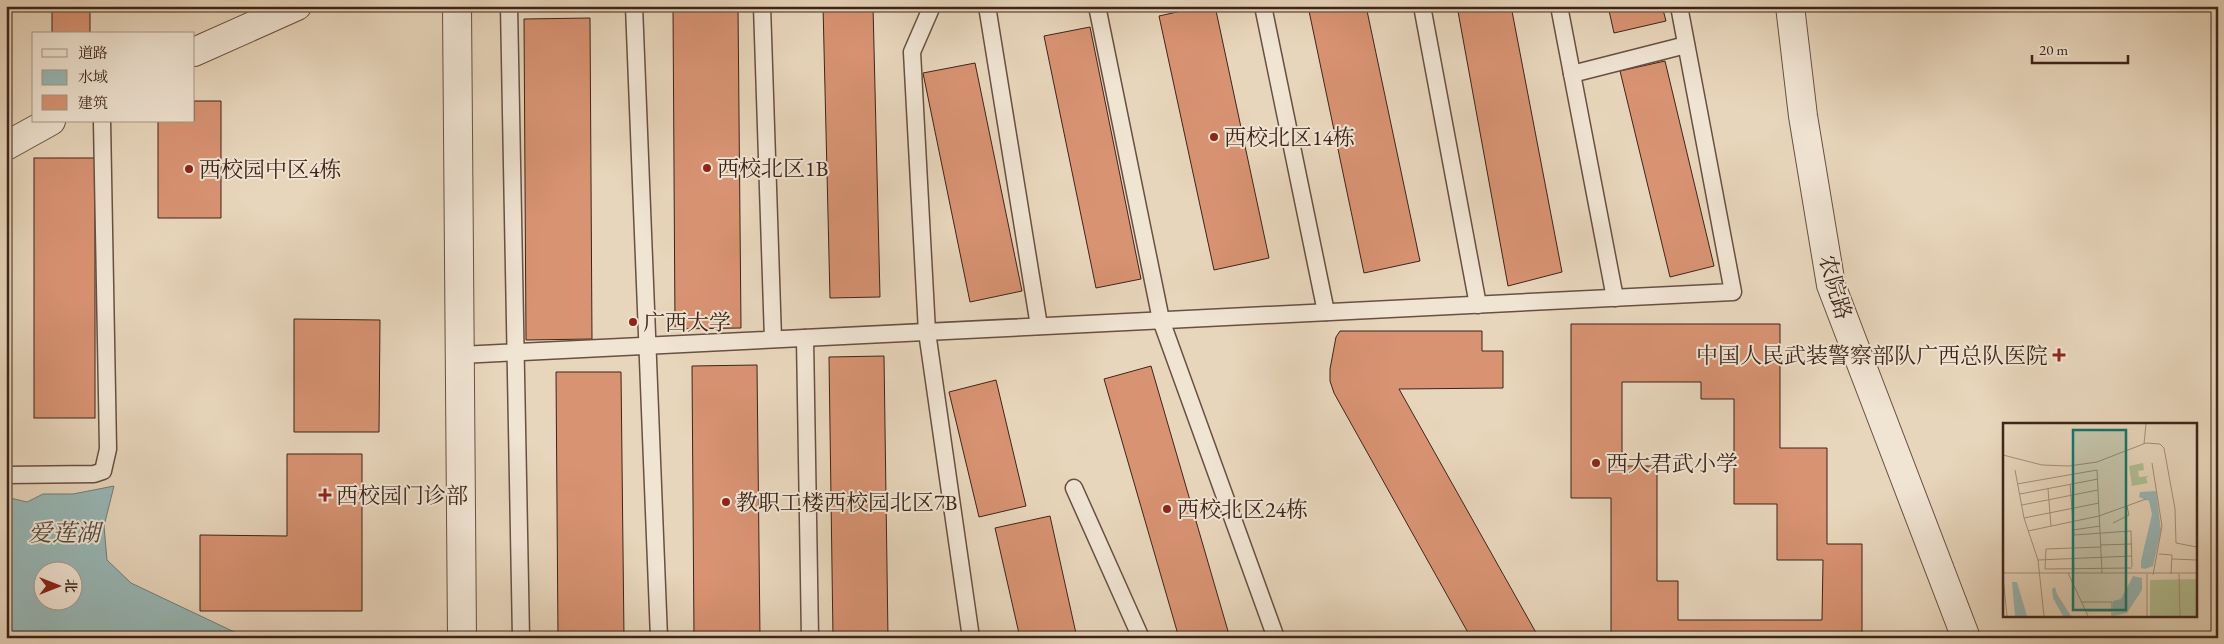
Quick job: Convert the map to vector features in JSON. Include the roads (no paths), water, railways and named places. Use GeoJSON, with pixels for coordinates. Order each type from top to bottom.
{"type":"FeatureCollection","features":[{"type":"Feature","properties":{"kind":"street"},"geometry":{"type":"LineString","coordinates":[[195,52],[297,6]]}},
{"type":"Feature","properties":{"kind":"street"},"geometry":{"type":"LineString","coordinates":[[456,6],[462,638]]}},
{"type":"Feature","properties":{"kind":"street","name":"农院路"},"geometry":{"type":"LineString","coordinates":[[1790,6],[1803,116],[1831,284],[1966,638]]}},
{"type":"Feature","properties":{"kind":"street"},"geometry":{"type":"LineString","coordinates":[[6,146],[49,122]]}},
{"type":"Feature","properties":{"kind":"lane"},"geometry":{"type":"LineString","coordinates":[[456,6],[464,6]]}},
{"type":"Feature","properties":{"kind":"lane"},"geometry":{"type":"LineString","coordinates":[[509,6],[521,638]]}},
{"type":"Feature","properties":{"kind":"lane"},"geometry":{"type":"LineString","coordinates":[[634,6],[659,638]]}},
{"type":"Feature","properties":{"kind":"lane"},"geometry":{"type":"LineString","coordinates":[[762,6],[773,339]]}},
{"type":"Feature","properties":{"kind":"lane"},"geometry":{"type":"LineString","coordinates":[[932,6],[912,52],[926,332],[972,638]]}},
{"type":"Feature","properties":{"kind":"lane"},"geometry":{"type":"LineString","coordinates":[[987,6],[1039,326]]}},
{"type":"Feature","properties":{"kind":"lane"},"geometry":{"type":"LineString","coordinates":[[1097,6],[1161,320],[1276,638]]}},
{"type":"Feature","properties":{"kind":"lane"},"geometry":{"type":"LineString","coordinates":[[1263,6],[1326,312]]}},
{"type":"Feature","properties":{"kind":"lane"},"geometry":{"type":"LineString","coordinates":[[1422,6],[1478,305]]}},
{"type":"Feature","properties":{"kind":"lane"},"geometry":{"type":"LineString","coordinates":[[1559,6],[1615,298]]}},
{"type":"Feature","properties":{"kind":"lane"},"geometry":{"type":"LineString","coordinates":[[460,355],[1732,292],[1679,6]]}},
{"type":"Feature","properties":{"kind":"lane"},"geometry":{"type":"LineString","coordinates":[[1572,74],[1686,45]]}},
{"type":"Feature","properties":{"kind":"lane"},"geometry":{"type":"LineString","coordinates":[[6,476],[94,474],[102,471],[106,462],[108,448],[102,122]]}},
{"type":"Feature","properties":{"kind":"lane"},"geometry":{"type":"LineString","coordinates":[[805,338],[810,638]]}},
{"type":"Feature","properties":{"kind":"lane"},"geometry":{"type":"LineString","coordinates":[[1074,488],[1141,638]]}},
{"type":"Feature","properties":{"kind":"water","name":"爱莲湖"},"geometry":{"type":"Polygon","coordinates":[[[114,486],[104,526],[107,560],[131,583],[247,638],[6,638],[6,497],[27,502],[43,494],[73,494],[114,486]]]}},
{"type":"Feature","properties":{"kind":"place","name":"西校北区14栋"},"geometry":{"type":"Point","coordinates":[1214,137]}},
{"type":"Feature","properties":{"kind":"place","name":"西校北区1B"},"geometry":{"type":"Point","coordinates":[707,168]}},
{"type":"Feature","properties":{"kind":"place","name":"西校园中区4栋"},"geometry":{"type":"Point","coordinates":[189,169]}},
{"type":"Feature","properties":{"kind":"place","name":"广西大学"},"geometry":{"type":"Point","coordinates":[633,322]}},
{"type":"Feature","properties":{"kind":"place","name":"中国人民武装警察部队广西总队医院"},"geometry":{"type":"Point","coordinates":[2059,355]}},
{"type":"Feature","properties":{"kind":"place","name":"西大君武小学"},"geometry":{"type":"Point","coordinates":[1596,463]}},
{"type":"Feature","properties":{"kind":"place","name":"西校园门诊部"},"geometry":{"type":"Point","coordinates":[325,495]}},
{"type":"Feature","properties":{"kind":"place","name":"教职工楼西校园北区7B"},"geometry":{"type":"Point","coordinates":[726,502]}},
{"type":"Feature","properties":{"kind":"place","name":"西校北区24栋"},"geometry":{"type":"Point","coordinates":[1167,509]}}]}
